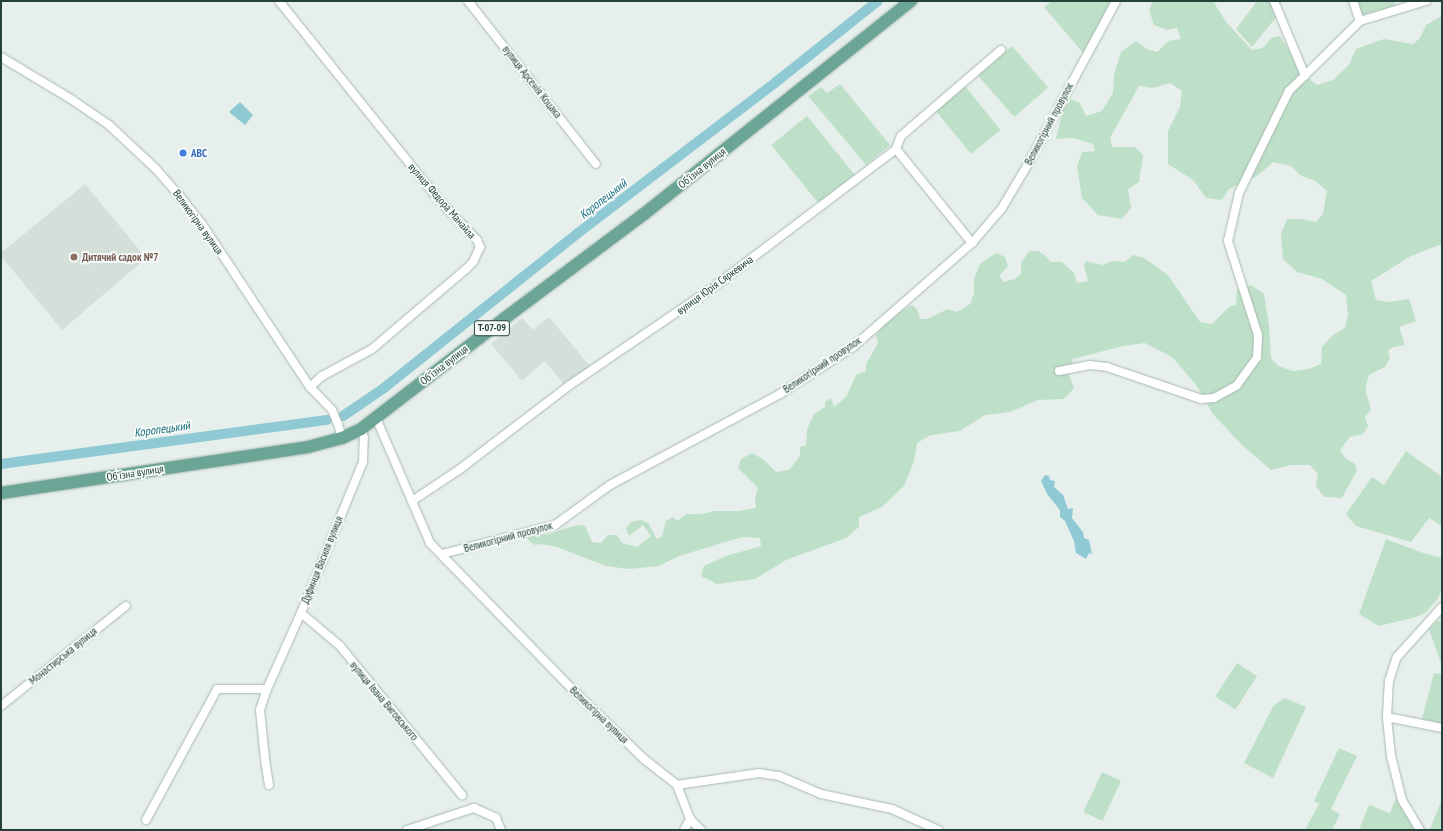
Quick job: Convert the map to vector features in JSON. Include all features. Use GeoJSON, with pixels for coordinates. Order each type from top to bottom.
{"type":"FeatureCollection","features":[{"type":"Feature","properties":{"kind":"main road","name":"Обʼїзна вулиця"},"geometry":{"type":"LineString","coordinates":[[1,493],[308,447],[342,438],[361,429],[505,318],[644,214],[911,1]]}},
{"type":"Feature","properties":{"kind":"street","name":"вулиця Федора Манайла"},"geometry":{"type":"LineString","coordinates":[[279,1],[438,199],[477,240],[480,248],[473,262],[466,269],[372,349],[322,376],[310,387]]}},
{"type":"Feature","properties":{"kind":"street","name":"вулиця Арсенія Коцака"},"geometry":{"type":"LineString","coordinates":[[468,1],[596,164]]}},
{"type":"Feature","properties":{"kind":"street","name":"Великогірний провулок"},"geometry":{"type":"LineString","coordinates":[[442,554],[554,525],[616,482],[780,394],[852,347],[972,243],[1002,208],[1028,164],[1116,1]]}},
{"type":"Feature","properties":{"kind":"street"},"geometry":{"type":"LineString","coordinates":[[1274,1],[1305,76]]}},
{"type":"Feature","properties":{"kind":"street"},"geometry":{"type":"LineString","coordinates":[[1353,1],[1360,21]]}},
{"type":"Feature","properties":{"kind":"street"},"geometry":{"type":"LineString","coordinates":[[1059,371],[1089,365],[1107,367],[1201,399],[1214,398],[1237,385],[1257,357],[1258,335],[1228,241],[1239,193],[1290,91],[1360,21],[1426,1]]}},
{"type":"Feature","properties":{"kind":"street","name":"вулиця Юрія Сяркевича"},"geometry":{"type":"LineString","coordinates":[[412,502],[460,469],[570,385],[715,286],[896,149],[901,136],[1001,50]]}},
{"type":"Feature","properties":{"kind":"street","name":"Великогірна вулиця"},"geometry":{"type":"LineString","coordinates":[[1,57],[95,114],[110,125],[156,169],[202,224],[310,387],[332,410],[342,438]]}},
{"type":"Feature","properties":{"kind":"street"},"geometry":{"type":"LineString","coordinates":[[896,149],[972,243]]}},
{"type":"Feature","properties":{"kind":"street","name":"Великогірна вулиця"},"geometry":{"type":"LineString","coordinates":[[376,418],[430,543],[563,680],[644,759],[677,785]]}},
{"type":"Feature","properties":{"kind":"street","name":"Дуфинця Василя вулиця"},"geometry":{"type":"LineString","coordinates":[[269,784],[260,710],[267,689],[301,613],[363,462],[364,438],[361,429]]}},
{"type":"Feature","properties":{"kind":"street","name":"Монастирська вулиця"},"geometry":{"type":"LineString","coordinates":[[1,706],[126,606]]}},
{"type":"Feature","properties":{"kind":"street"},"geometry":{"type":"LineString","coordinates":[[1420,830],[1402,800],[1391,756],[1387,717],[1389,681],[1397,657],[1442,607]]}},
{"type":"Feature","properties":{"kind":"street","name":"вулиця Івана Виговського"},"geometry":{"type":"LineString","coordinates":[[301,613],[340,646],[462,794]]}},
{"type":"Feature","properties":{"kind":"street"},"geometry":{"type":"LineString","coordinates":[[146,820],[217,689],[267,689]]}},
{"type":"Feature","properties":{"kind":"street"},"geometry":{"type":"LineString","coordinates":[[1387,717],[1442,728]]}},
{"type":"Feature","properties":{"kind":"street"},"geometry":{"type":"LineString","coordinates":[[701,830],[690,819],[677,785],[758,773],[779,776],[821,794],[892,809],[938,830]]}},
{"type":"Feature","properties":{"kind":"street"},"geometry":{"type":"LineString","coordinates":[[407,830],[474,808],[496,818],[500,830]]}},
{"type":"Feature","properties":{"kind":"street"},"geometry":{"type":"LineString","coordinates":[[684,830],[690,819]]}},
{"type":"Feature","properties":{"kind":"shaded area","name":"Дитячий садок №7"},"geometry":{"type":"Polygon","coordinates":[[[85,184],[146,258],[62,330],[1,256],[1,253],[85,184]]]}},
{"type":"Feature","properties":{"kind":"shaded area"},"geometry":{"type":"Polygon","coordinates":[[[549,317],[590,366],[565,386],[545,361],[522,381],[491,344],[522,318],[533,330],[549,317]]]}},
{"type":"Feature","properties":{"kind":"green space"},"geometry":{"type":"Polygon","coordinates":[[[1052,1],[1112,1],[1084,54],[1044,7],[1052,1]]]}},
{"type":"Feature","properties":{"kind":"green space"},"geometry":{"type":"Polygon","coordinates":[[[1153,1],[1213,1],[1226,22],[1252,50],[1263,48],[1271,38],[1280,36],[1290,52],[1298,70],[1317,85],[1333,80],[1349,65],[1356,49],[1384,39],[1413,44],[1420,38],[1426,25],[1442,16],[1442,244],[1411,256],[1371,281],[1376,300],[1389,302],[1409,299],[1416,321],[1399,327],[1405,345],[1393,347],[1388,351],[1390,358],[1385,367],[1369,375],[1366,385],[1366,393],[1371,409],[1365,417],[1368,426],[1363,434],[1350,437],[1340,450],[1344,457],[1355,464],[1357,470],[1342,498],[1324,497],[1316,486],[1318,474],[1310,465],[1291,465],[1271,470],[1241,444],[1212,413],[1197,386],[1172,357],[1145,343],[1123,346],[1073,359],[1069,375],[1074,388],[1064,399],[1038,400],[1010,412],[985,415],[960,431],[931,435],[917,443],[914,461],[904,486],[882,507],[859,517],[859,527],[846,538],[786,560],[755,579],[717,584],[701,576],[704,566],[726,556],[761,546],[760,538],[742,537],[679,556],[659,566],[629,569],[606,566],[557,547],[540,544],[535,545],[530,542],[527,537],[548,534],[577,525],[585,526],[592,542],[601,543],[608,535],[617,535],[622,543],[637,547],[651,536],[643,525],[629,536],[626,528],[631,522],[641,520],[648,523],[657,539],[662,536],[666,521],[673,517],[677,521],[686,514],[702,514],[715,511],[738,511],[756,508],[755,499],[758,488],[738,468],[741,459],[752,453],[763,459],[776,472],[789,470],[800,456],[800,447],[806,445],[807,429],[814,414],[825,407],[825,402],[831,398],[834,407],[846,397],[856,375],[866,371],[866,364],[878,343],[876,335],[882,328],[895,315],[912,305],[917,309],[920,319],[927,319],[948,309],[957,312],[970,304],[974,293],[974,279],[980,264],[996,253],[1005,257],[1008,266],[999,276],[1004,282],[1014,279],[1021,274],[1021,263],[1029,251],[1038,251],[1046,256],[1050,262],[1062,262],[1074,273],[1077,283],[1088,281],[1084,266],[1086,261],[1102,265],[1112,261],[1125,262],[1133,255],[1144,258],[1168,275],[1200,322],[1212,324],[1230,306],[1236,305],[1237,290],[1251,285],[1264,294],[1269,325],[1271,358],[1278,366],[1293,371],[1309,369],[1321,364],[1322,347],[1333,335],[1345,328],[1348,314],[1346,295],[1322,279],[1297,272],[1283,259],[1281,234],[1287,219],[1302,219],[1316,222],[1323,214],[1327,191],[1315,181],[1300,175],[1291,166],[1273,162],[1257,176],[1229,189],[1222,200],[1206,198],[1193,180],[1168,164],[1168,131],[1180,107],[1182,91],[1170,83],[1153,88],[1139,86],[1110,138],[1112,147],[1135,147],[1143,155],[1139,182],[1128,189],[1131,208],[1122,219],[1098,215],[1082,198],[1077,167],[1082,152],[1095,151],[1093,144],[1073,138],[1056,139],[1063,109],[1071,99],[1080,103],[1086,116],[1102,111],[1113,93],[1114,75],[1121,52],[1136,41],[1147,49],[1157,52],[1168,41],[1181,39],[1177,28],[1167,30],[1154,25],[1149,10],[1153,1]]]}},
{"type":"Feature","properties":{"kind":"green space"},"geometry":{"type":"Polygon","coordinates":[[[1257,1],[1270,1],[1277,16],[1252,47],[1236,29],[1257,1]]]}},
{"type":"Feature","properties":{"kind":"green space"},"geometry":{"type":"Polygon","coordinates":[[[1358,1],[1394,1],[1396,6],[1362,15],[1358,1]]]}},
{"type":"Feature","properties":{"kind":"green space"},"geometry":{"type":"Polygon","coordinates":[[[1012,46],[1048,88],[1014,117],[978,76],[1012,46]]]}},
{"type":"Feature","properties":{"kind":"green space"},"geometry":{"type":"Polygon","coordinates":[[[840,84],[890,145],[866,165],[808,96],[821,87],[827,93],[840,84]]]}},
{"type":"Feature","properties":{"kind":"green space"},"geometry":{"type":"Polygon","coordinates":[[[964,85],[1001,130],[971,154],[934,109],[964,85]]]}},
{"type":"Feature","properties":{"kind":"green space"},"geometry":{"type":"Polygon","coordinates":[[[807,116],[855,176],[820,205],[771,145],[807,116]]]}},
{"type":"Feature","properties":{"kind":"green space"},"geometry":{"type":"Polygon","coordinates":[[[1406,451],[1442,477],[1442,526],[1429,518],[1411,542],[1356,526],[1346,514],[1372,477],[1384,485],[1406,451]]]}},
{"type":"Feature","properties":{"kind":"green space"},"geometry":{"type":"Polygon","coordinates":[[[1386,539],[1423,553],[1442,558],[1442,590],[1437,600],[1425,613],[1416,617],[1379,626],[1359,614],[1386,539]]]}},
{"type":"Feature","properties":{"kind":"green space"},"geometry":{"type":"Polygon","coordinates":[[[1442,620],[1442,666],[1429,629],[1436,622],[1442,620]]]}},
{"type":"Feature","properties":{"kind":"green space"},"geometry":{"type":"Polygon","coordinates":[[[1237,663],[1257,676],[1235,710],[1215,697],[1237,663]]]}},
{"type":"Feature","properties":{"kind":"green space"},"geometry":{"type":"Polygon","coordinates":[[[1434,673],[1442,674],[1442,723],[1422,719],[1434,673]]]}},
{"type":"Feature","properties":{"kind":"green space"},"geometry":{"type":"Polygon","coordinates":[[[1285,698],[1306,707],[1273,778],[1244,763],[1274,705],[1285,698]]]}},
{"type":"Feature","properties":{"kind":"green space"},"geometry":{"type":"Polygon","coordinates":[[[1339,748],[1357,756],[1331,809],[1340,814],[1332,830],[1305,830],[1319,804],[1314,801],[1339,748]]]}},
{"type":"Feature","properties":{"kind":"green space"},"geometry":{"type":"Polygon","coordinates":[[[1102,772],[1121,781],[1102,821],[1083,812],[1102,772]]]}},
{"type":"Feature","properties":{"kind":"green space"},"geometry":{"type":"Polygon","coordinates":[[[1396,798],[1416,830],[1359,830],[1369,805],[1390,813],[1396,798]]]}},
{"type":"Feature","properties":{"kind":"green space"},"geometry":{"type":"Polygon","coordinates":[[[1442,799],[1442,830],[1430,830],[1430,829],[1442,799]]]}},
{"type":"Feature","properties":{"kind":"water"},"geometry":{"type":"Polygon","coordinates":[[[240,102],[253,115],[245,125],[229,112],[240,102]]]}},
{"type":"Feature","properties":{"kind":"water"},"geometry":{"type":"Polygon","coordinates":[[[1045,475],[1049,476],[1050,480],[1055,481],[1054,487],[1063,495],[1068,509],[1073,508],[1072,518],[1083,532],[1084,538],[1089,540],[1092,554],[1089,553],[1086,559],[1076,553],[1074,541],[1065,521],[1060,517],[1060,510],[1047,494],[1041,481],[1045,475]]]}},
{"type":"Feature","properties":{"kind":"waterway","name":"Коропецький"},"geometry":{"type":"LineString","coordinates":[[343,416],[384,388],[578,233],[776,82],[878,1]]}},
{"type":"Feature","properties":{"kind":"waterway","name":"Коропецький"},"geometry":{"type":"LineString","coordinates":[[1,464],[327,420]]}},
{"type":"Feature","properties":{"kind":"place","name":"АВС"},"geometry":{"type":"Point","coordinates":[183,153]}},
{"type":"Feature","properties":{"kind":"place","name":"Дитячий садок №7"},"geometry":{"type":"Point","coordinates":[74,257]}}]}
